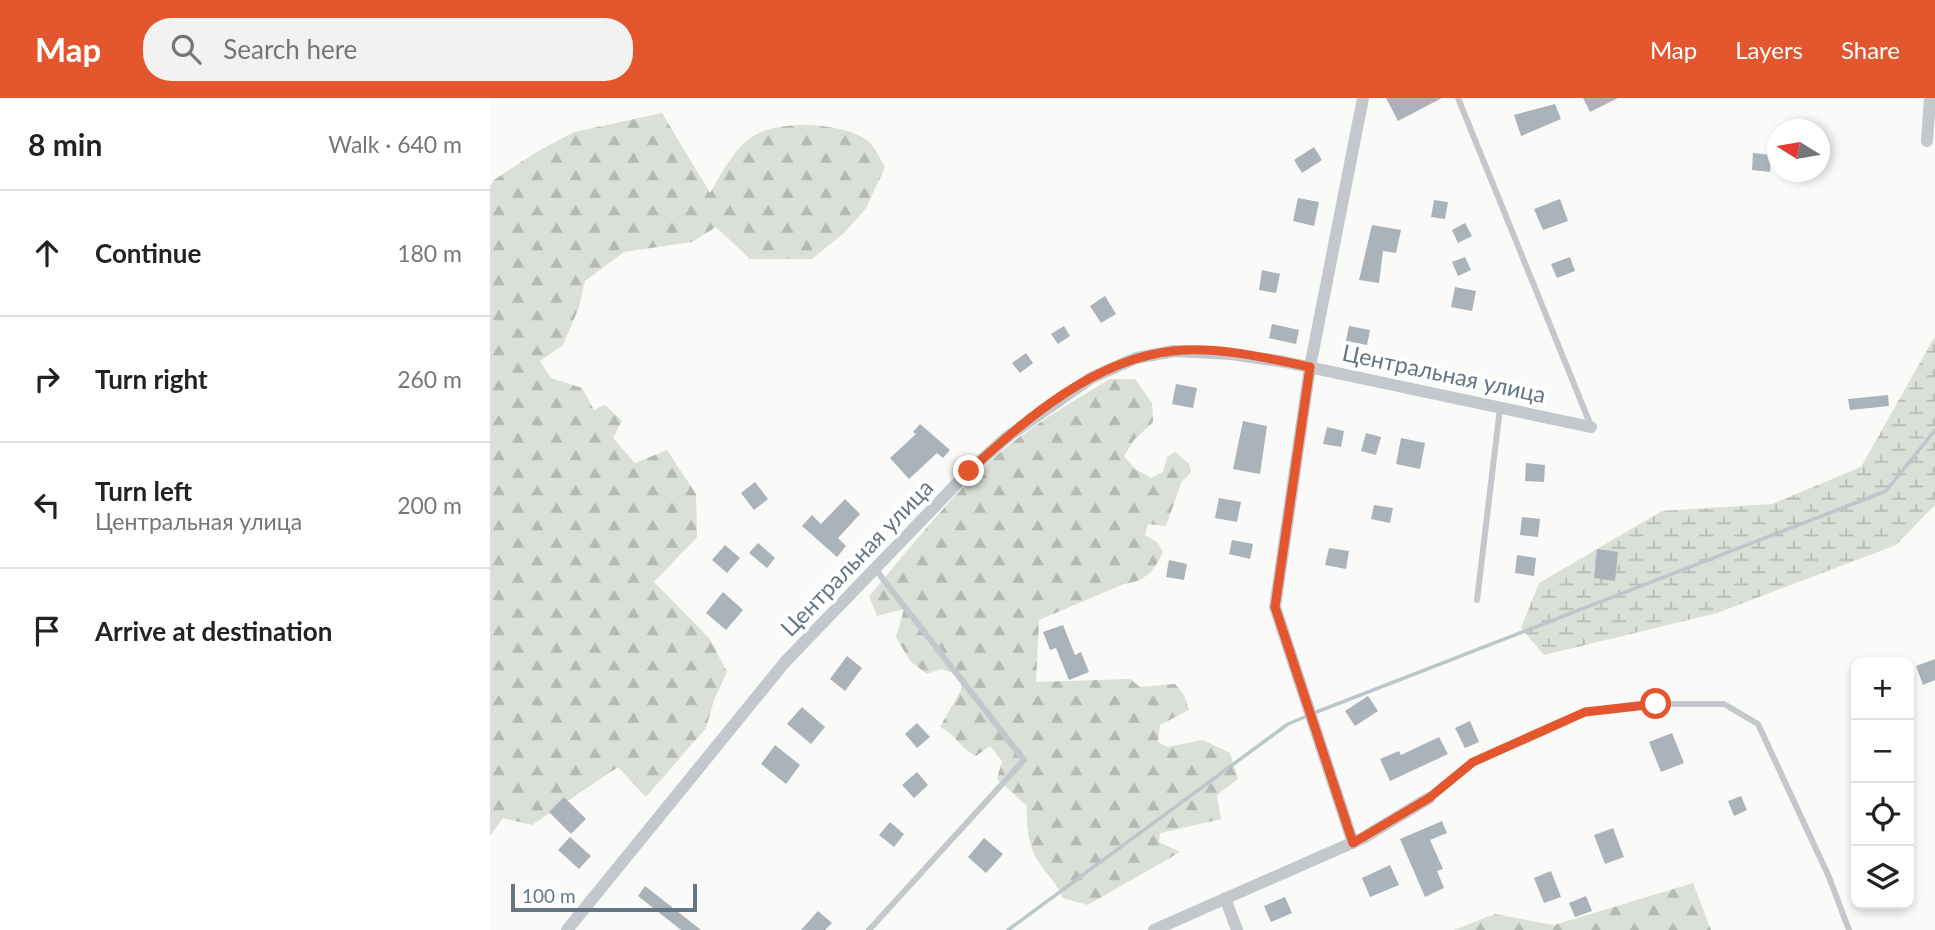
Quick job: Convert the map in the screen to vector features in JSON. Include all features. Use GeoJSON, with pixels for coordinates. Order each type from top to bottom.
{"type":"FeatureCollection","features":[{"type":"Feature","properties":{"kind":"street"},"geometry":{"type":"LineString","coordinates":[[1353,843],[1275,607],[1310,367],[1363,98]]}},
{"type":"Feature","properties":{"kind":"street"},"geometry":{"type":"LineString","coordinates":[[1927,141],[1930,98]]}},
{"type":"Feature","properties":{"kind":"street","name":"Центральная улица"},"geometry":{"type":"LineString","coordinates":[[567,930],[785,662],[969,471],[1007,437],[1054,402],[1102,373],[1136,358],[1174,351],[1231,354],[1310,367],[1591,428]]}},
{"type":"Feature","properties":{"kind":"street"},"geometry":{"type":"LineString","coordinates":[[1154,930],[1353,843],[1429,798]]}},
{"type":"Feature","properties":{"kind":"street"},"geometry":{"type":"LineString","coordinates":[[1225,898],[1237,930]]}},
{"type":"Feature","properties":{"kind":"lane"},"geometry":{"type":"LineString","coordinates":[[1458,98],[1591,428]]}},
{"type":"Feature","properties":{"kind":"lane"},"geometry":{"type":"LineString","coordinates":[[1476,600],[1500,408]]}},
{"type":"Feature","properties":{"kind":"lane"},"geometry":{"type":"LineString","coordinates":[[869,930],[1024,760],[876,569]]}},
{"type":"Feature","properties":{"kind":"lane"},"geometry":{"type":"LineString","coordinates":[[1429,798],[1473,762],[1585,712],[1656,704],[1724,704],[1758,724],[1829,877],[1849,930]]}},
{"type":"Feature","properties":{"kind":"green space"},"geometry":{"type":"Polygon","coordinates":[[[662,113],[710,193],[728,162],[745,142],[763,131],[777,127],[826,126],[856,134],[870,142],[885,167],[866,208],[845,232],[812,259],[750,259],[716,227],[692,242],[624,252],[585,281],[579,307],[563,345],[540,361],[551,378],[582,388],[594,410],[605,405],[622,421],[613,438],[635,463],[667,450],[696,494],[697,537],[654,582],[710,639],[727,672],[714,700],[706,728],[646,797],[618,767],[532,825],[503,818],[490,836],[490,187],[494,180],[535,153],[574,132],[662,113]]]}},
{"type":"Feature","properties":{"kind":"green space"},"geometry":{"type":"Polygon","coordinates":[[[1935,336],[1935,505],[1896,545],[1717,613],[1544,655],[1521,628],[1539,583],[1662,511],[1772,504],[1861,467],[1935,336]]]}},
{"type":"Feature","properties":{"kind":"green space"},"geometry":{"type":"Polygon","coordinates":[[[1110,379],[1135,379],[1152,403],[1153,422],[1134,440],[1124,456],[1135,469],[1151,478],[1163,472],[1167,457],[1175,452],[1189,464],[1191,472],[1181,483],[1166,526],[1148,524],[1145,535],[1157,542],[1163,552],[1148,574],[1039,620],[1036,682],[1130,679],[1140,687],[1175,684],[1184,695],[1189,710],[1160,725],[1158,742],[1167,747],[1203,740],[1230,753],[1238,779],[1217,795],[1221,819],[1160,833],[1159,842],[1180,852],[1088,905],[1063,898],[1038,861],[1028,834],[1027,806],[997,779],[1002,761],[990,746],[976,756],[940,727],[961,690],[960,675],[941,669],[927,674],[910,661],[896,637],[904,609],[877,616],[869,596],[933,520],[985,466],[1028,431],[1110,379]]]}},
{"type":"Feature","properties":{"kind":"green space"},"geometry":{"type":"Polygon","coordinates":[[[1693,883],[1711,930],[1454,930],[1495,914],[1554,925],[1693,883]]]}},
{"type":"Feature","properties":{"kind":"building"},"geometry":{"type":"Polygon","coordinates":[[[1386,98],[1442,98],[1398,121],[1386,98]]]}},
{"type":"Feature","properties":{"kind":"building"},"geometry":{"type":"Polygon","coordinates":[[[1583,98],[1618,98],[1590,112],[1583,98]]]}},
{"type":"Feature","properties":{"kind":"building"},"geometry":{"type":"Polygon","coordinates":[[[1555,104],[1561,119],[1521,136],[1514,115],[1555,104]]]}},
{"type":"Feature","properties":{"kind":"building"},"geometry":{"type":"Polygon","coordinates":[[[1314,147],[1322,160],[1302,173],[1294,160],[1314,147]]]}},
{"type":"Feature","properties":{"kind":"building"},"geometry":{"type":"Polygon","coordinates":[[[1753,153],[1767,155],[1767,172],[1752,170],[1753,153]]]}},
{"type":"Feature","properties":{"kind":"building"},"geometry":{"type":"Polygon","coordinates":[[[1298,198],[1319,202],[1314,226],[1293,221],[1298,198]]]}},
{"type":"Feature","properties":{"kind":"building"},"geometry":{"type":"Polygon","coordinates":[[[1560,199],[1568,221],[1543,230],[1534,209],[1560,199]]]}},
{"type":"Feature","properties":{"kind":"building"},"geometry":{"type":"Polygon","coordinates":[[[1434,200],[1448,202],[1445,219],[1431,217],[1434,200]]]}},
{"type":"Feature","properties":{"kind":"building"},"geometry":{"type":"Polygon","coordinates":[[[1465,223],[1472,236],[1458,243],[1452,230],[1465,223]]]}},
{"type":"Feature","properties":{"kind":"building"},"geometry":{"type":"Polygon","coordinates":[[[1372,225],[1401,230],[1396,253],[1383,251],[1379,283],[1359,280],[1372,225]]]}},
{"type":"Feature","properties":{"kind":"building"},"geometry":{"type":"Polygon","coordinates":[[[1465,257],[1471,270],[1458,276],[1452,262],[1465,257]]]}},
{"type":"Feature","properties":{"kind":"building"},"geometry":{"type":"Polygon","coordinates":[[[1570,257],[1575,271],[1557,278],[1551,264],[1570,257]]]}},
{"type":"Feature","properties":{"kind":"building"},"geometry":{"type":"Polygon","coordinates":[[[1262,270],[1280,274],[1276,293],[1259,290],[1262,270]]]}},
{"type":"Feature","properties":{"kind":"building"},"geometry":{"type":"Polygon","coordinates":[[[1455,287],[1476,291],[1472,311],[1451,307],[1455,287]]]}},
{"type":"Feature","properties":{"kind":"building"},"geometry":{"type":"Polygon","coordinates":[[[1105,296],[1116,314],[1101,323],[1090,306],[1105,296]]]}},
{"type":"Feature","properties":{"kind":"building"},"geometry":{"type":"Polygon","coordinates":[[[1272,324],[1299,330],[1296,344],[1269,338],[1272,324]]]}},
{"type":"Feature","properties":{"kind":"building"},"geometry":{"type":"Polygon","coordinates":[[[1064,326],[1070,336],[1058,344],[1051,334],[1064,326]]]}},
{"type":"Feature","properties":{"kind":"building"},"geometry":{"type":"Polygon","coordinates":[[[1349,326],[1370,330],[1367,345],[1346,341],[1349,326]]]}},
{"type":"Feature","properties":{"kind":"building"},"geometry":{"type":"Polygon","coordinates":[[[1026,353],[1033,363],[1020,373],[1012,363],[1026,353]]]}},
{"type":"Feature","properties":{"kind":"building"},"geometry":{"type":"Polygon","coordinates":[[[1176,384],[1197,388],[1193,408],[1172,404],[1176,384]]]}},
{"type":"Feature","properties":{"kind":"building"},"geometry":{"type":"Polygon","coordinates":[[[1888,395],[1889,406],[1850,410],[1848,399],[1888,395]]]}},
{"type":"Feature","properties":{"kind":"building"},"geometry":{"type":"Polygon","coordinates":[[[1243,421],[1267,426],[1260,474],[1233,469],[1243,421]]]}},
{"type":"Feature","properties":{"kind":"building"},"geometry":{"type":"Polygon","coordinates":[[[920,424],[950,450],[943,458],[937,453],[909,479],[890,458],[916,434],[913,432],[920,424]]]}},
{"type":"Feature","properties":{"kind":"building"},"geometry":{"type":"Polygon","coordinates":[[[1327,427],[1344,431],[1341,447],[1323,444],[1327,427]]]}},
{"type":"Feature","properties":{"kind":"building"},"geometry":{"type":"Polygon","coordinates":[[[1366,433],[1381,437],[1376,455],[1361,451],[1366,433]]]}},
{"type":"Feature","properties":{"kind":"building"},"geometry":{"type":"Polygon","coordinates":[[[1401,438],[1425,443],[1420,469],[1396,464],[1401,438]]]}},
{"type":"Feature","properties":{"kind":"building"},"geometry":{"type":"Polygon","coordinates":[[[1526,463],[1545,465],[1544,482],[1525,481],[1526,463]]]}},
{"type":"Feature","properties":{"kind":"building"},"geometry":{"type":"Polygon","coordinates":[[[755,482],[768,499],[754,510],[741,493],[755,482]]]}},
{"type":"Feature","properties":{"kind":"building"},"geometry":{"type":"Polygon","coordinates":[[[1219,498],[1241,502],[1237,522],[1215,518],[1219,498]]]}},
{"type":"Feature","properties":{"kind":"building"},"geometry":{"type":"Polygon","coordinates":[[[845,499],[860,514],[838,538],[846,546],[837,557],[802,526],[812,515],[821,524],[845,499]]]}},
{"type":"Feature","properties":{"kind":"building"},"geometry":{"type":"Polygon","coordinates":[[[1374,505],[1393,508],[1390,523],[1371,519],[1374,505]]]}},
{"type":"Feature","properties":{"kind":"building"},"geometry":{"type":"Polygon","coordinates":[[[1522,517],[1540,519],[1538,537],[1520,535],[1522,517]]]}},
{"type":"Feature","properties":{"kind":"building"},"geometry":{"type":"Polygon","coordinates":[[[1232,540],[1253,544],[1250,559],[1229,554],[1232,540]]]}},
{"type":"Feature","properties":{"kind":"building"},"geometry":{"type":"Polygon","coordinates":[[[758,543],[775,558],[767,568],[749,553],[758,543]]]}},
{"type":"Feature","properties":{"kind":"building"},"geometry":{"type":"Polygon","coordinates":[[[725,545],[740,558],[727,573],[712,560],[725,545]]]}},
{"type":"Feature","properties":{"kind":"building"},"geometry":{"type":"Polygon","coordinates":[[[1329,548],[1349,551],[1346,569],[1325,565],[1329,548]]]}},
{"type":"Feature","properties":{"kind":"building"},"geometry":{"type":"Polygon","coordinates":[[[1597,549],[1618,552],[1615,581],[1594,578],[1597,549]]]}},
{"type":"Feature","properties":{"kind":"building"},"geometry":{"type":"Polygon","coordinates":[[[1517,555],[1536,558],[1534,576],[1515,573],[1517,555]]]}},
{"type":"Feature","properties":{"kind":"building"},"geometry":{"type":"Polygon","coordinates":[[[1169,560],[1187,564],[1184,580],[1166,577],[1169,560]]]}},
{"type":"Feature","properties":{"kind":"building"},"geometry":{"type":"Polygon","coordinates":[[[723,592],[743,610],[726,630],[706,613],[723,592]]]}},
{"type":"Feature","properties":{"kind":"building"},"geometry":{"type":"Polygon","coordinates":[[[1063,625],[1075,655],[1081,652],[1089,672],[1069,680],[1056,648],[1050,650],[1043,632],[1063,625]]]}},
{"type":"Feature","properties":{"kind":"building"},"geometry":{"type":"Polygon","coordinates":[[[847,656],[862,668],[845,691],[830,679],[847,656]]]}},
{"type":"Feature","properties":{"kind":"building"},"geometry":{"type":"Polygon","coordinates":[[[1935,659],[1935,680],[1923,685],[1916,666],[1935,659]]]}},
{"type":"Feature","properties":{"kind":"building"},"geometry":{"type":"Polygon","coordinates":[[[1368,696],[1378,711],[1355,726],[1345,711],[1368,696]]]}},
{"type":"Feature","properties":{"kind":"building"},"geometry":{"type":"Polygon","coordinates":[[[802,707],[825,727],[811,744],[787,724],[802,707]]]}},
{"type":"Feature","properties":{"kind":"building"},"geometry":{"type":"Polygon","coordinates":[[[1470,721],[1479,742],[1465,748],[1455,728],[1470,721]]]}},
{"type":"Feature","properties":{"kind":"building"},"geometry":{"type":"Polygon","coordinates":[[[917,723],[930,737],[917,748],[905,734],[917,723]]]}},
{"type":"Feature","properties":{"kind":"building"},"geometry":{"type":"Polygon","coordinates":[[[1672,733],[1684,763],[1661,772],[1649,742],[1672,733]]]}},
{"type":"Feature","properties":{"kind":"building"},"geometry":{"type":"Polygon","coordinates":[[[1439,737],[1448,754],[1390,781],[1380,759],[1399,751],[1401,755],[1439,737]]]}},
{"type":"Feature","properties":{"kind":"building"},"geometry":{"type":"Polygon","coordinates":[[[775,745],[800,765],[786,784],[761,764],[775,745]]]}},
{"type":"Feature","properties":{"kind":"building"},"geometry":{"type":"Polygon","coordinates":[[[917,772],[928,785],[914,798],[902,785],[917,772]]]}},
{"type":"Feature","properties":{"kind":"building"},"geometry":{"type":"Polygon","coordinates":[[[1741,796],[1747,810],[1734,816],[1728,801],[1741,796]]]}},
{"type":"Feature","properties":{"kind":"building"},"geometry":{"type":"Polygon","coordinates":[[[564,797],[586,819],[571,834],[549,812],[564,797]]]}},
{"type":"Feature","properties":{"kind":"building"},"geometry":{"type":"Polygon","coordinates":[[[1442,821],[1447,833],[1430,840],[1443,869],[1437,871],[1444,888],[1425,897],[1400,839],[1442,821]]]}},
{"type":"Feature","properties":{"kind":"building"},"geometry":{"type":"Polygon","coordinates":[[[890,822],[904,834],[894,847],[879,835],[890,822]]]}},
{"type":"Feature","properties":{"kind":"building"},"geometry":{"type":"Polygon","coordinates":[[[1613,828],[1624,857],[1605,864],[1594,835],[1613,828]]]}},
{"type":"Feature","properties":{"kind":"building"},"geometry":{"type":"Polygon","coordinates":[[[570,837],[591,856],[579,869],[558,850],[570,837]]]}},
{"type":"Feature","properties":{"kind":"building"},"geometry":{"type":"Polygon","coordinates":[[[984,838],[1003,854],[986,873],[968,857],[984,838]]]}},
{"type":"Feature","properties":{"kind":"building"},"geometry":{"type":"Polygon","coordinates":[[[1390,865],[1399,885],[1370,897],[1362,878],[1390,865]]]}},
{"type":"Feature","properties":{"kind":"building"},"geometry":{"type":"Polygon","coordinates":[[[1551,871],[1561,897],[1544,903],[1534,878],[1551,871]]]}},
{"type":"Feature","properties":{"kind":"building"},"geometry":{"type":"Polygon","coordinates":[[[645,886],[701,930],[681,930],[638,896],[645,886]]]}},
{"type":"Feature","properties":{"kind":"building"},"geometry":{"type":"Polygon","coordinates":[[[1586,896],[1592,911],[1575,917],[1569,903],[1586,896]]]}},
{"type":"Feature","properties":{"kind":"building"},"geometry":{"type":"Polygon","coordinates":[[[1285,897],[1292,913],[1271,922],[1264,906],[1285,897]]]}},
{"type":"Feature","properties":{"kind":"building"},"geometry":{"type":"Polygon","coordinates":[[[818,911],[832,923],[825,930],[801,930],[818,911]]]}},
{"type":"Feature","properties":{"kind":"waterway"},"geometry":{"type":"LineString","coordinates":[[1314,713],[1886,491],[1935,430]]}},
{"type":"Feature","properties":{"kind":"waterway"},"geometry":{"type":"LineString","coordinates":[[1008,930],[1288,724],[1307,716]]}},
{"type":"Feature","properties":{"kind":"route"},"geometry":{"type":"LineString","coordinates":[[969,471],[1007,437],[1054,402],[1091,379],[1136,358],[1174,351],[1231,354],[1310,367],[1275,607],[1353,843],[1429,798],[1473,762],[1585,712],[1656,704]]}}]}
